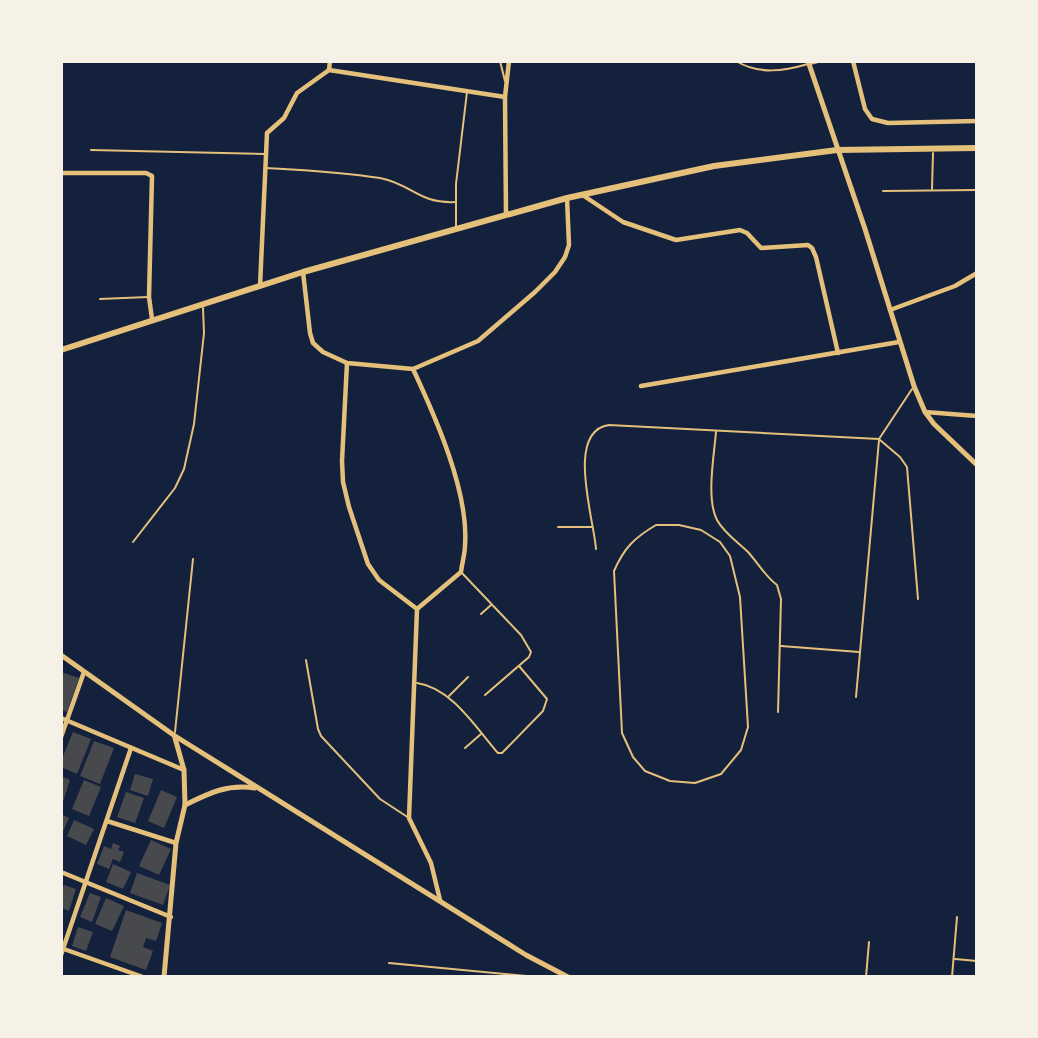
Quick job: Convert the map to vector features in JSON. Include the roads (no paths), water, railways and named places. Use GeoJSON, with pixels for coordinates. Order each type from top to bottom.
{"type":"FeatureCollection","features":[{"type":"Feature","properties":{"kind":"main road"},"geometry":{"type":"LineString","coordinates":[[61,350],[303,272],[567,198],[715,166],[837,150],[977,148]]}},
{"type":"Feature","properties":{"kind":"street"},"geometry":{"type":"LineString","coordinates":[[329,70],[330,61]]}},
{"type":"Feature","properties":{"kind":"street"},"geometry":{"type":"LineString","coordinates":[[506,215],[505,97],[509,61]]}},
{"type":"Feature","properties":{"kind":"street"},"geometry":{"type":"LineString","coordinates":[[817,61],[809,62],[914,386],[925,412],[977,465]]}},
{"type":"Feature","properties":{"kind":"street"},"geometry":{"type":"LineString","coordinates":[[853,61],[864,109],[872,119],[888,123],[977,121]]}},
{"type":"Feature","properties":{"kind":"street"},"geometry":{"type":"LineString","coordinates":[[260,286],[267,133],[284,118],[297,93],[329,70],[505,97]]}},
{"type":"Feature","properties":{"kind":"street"},"geometry":{"type":"LineString","coordinates":[[61,173],[146,173],[152,176],[149,297],[152,319]]}},
{"type":"Feature","properties":{"kind":"street"},"geometry":{"type":"LineString","coordinates":[[583,195],[635,228],[676,240],[740,230],[747,233],[761,248],[774,249],[800,244],[813,248],[838,353]]}},
{"type":"Feature","properties":{"kind":"street"},"geometry":{"type":"LineString","coordinates":[[303,272],[306,316],[313,343],[323,352],[347,363],[413,369],[478,341],[555,272],[565,257],[569,244],[567,198]]}},
{"type":"Feature","properties":{"kind":"street"},"geometry":{"type":"LineString","coordinates":[[890,310],[955,286],[977,273]]}},
{"type":"Feature","properties":{"kind":"street"},"geometry":{"type":"LineString","coordinates":[[641,386],[899,342]]}},
{"type":"Feature","properties":{"kind":"street"},"geometry":{"type":"LineString","coordinates":[[347,363],[342,461],[343,482],[349,507],[373,572],[387,587],[417,609]]}},
{"type":"Feature","properties":{"kind":"street"},"geometry":{"type":"LineString","coordinates":[[413,369],[438,426],[457,486],[466,544],[461,572],[417,609],[410,818],[431,863],[440,901]]}},
{"type":"Feature","properties":{"kind":"street"},"geometry":{"type":"LineString","coordinates":[[925,412],[977,416]]}},
{"type":"Feature","properties":{"kind":"street"},"geometry":{"type":"LineString","coordinates":[[61,654],[174,736],[526,955],[568,977]]}},
{"type":"Feature","properties":{"kind":"street"},"geometry":{"type":"LineString","coordinates":[[61,737],[64,719],[85,671]]}},
{"type":"Feature","properties":{"kind":"street"},"geometry":{"type":"LineString","coordinates":[[64,719],[184,771]]}},
{"type":"Feature","properties":{"kind":"street"},"geometry":{"type":"LineString","coordinates":[[164,977],[176,843],[185,805],[184,771],[174,736]]}},
{"type":"Feature","properties":{"kind":"street"},"geometry":{"type":"LineString","coordinates":[[131,748],[62,951],[143,977]]}},
{"type":"Feature","properties":{"kind":"street"},"geometry":{"type":"LineString","coordinates":[[185,805],[215,790],[237,785],[259,788]]}},
{"type":"Feature","properties":{"kind":"street"},"geometry":{"type":"LineString","coordinates":[[107,821],[176,843]]}},
{"type":"Feature","properties":{"kind":"street"},"geometry":{"type":"LineString","coordinates":[[61,872],[171,917]]}},
{"type":"Feature","properties":{"kind":"lane"},"geometry":{"type":"LineString","coordinates":[[500,61],[506,83]]}},
{"type":"Feature","properties":{"kind":"lane"},"geometry":{"type":"LineString","coordinates":[[736,61],[745,66],[772,71],[786,71],[809,62]]}},
{"type":"Feature","properties":{"kind":"lane"},"geometry":{"type":"LineString","coordinates":[[456,229],[459,152],[468,91]]}},
{"type":"Feature","properties":{"kind":"lane"},"geometry":{"type":"LineString","coordinates":[[932,190],[933,149]]}},
{"type":"Feature","properties":{"kind":"lane"},"geometry":{"type":"LineString","coordinates":[[91,150],[266,154]]}},
{"type":"Feature","properties":{"kind":"lane"},"geometry":{"type":"LineString","coordinates":[[265,168],[383,178],[425,199],[438,203],[456,202]]}},
{"type":"Feature","properties":{"kind":"lane"},"geometry":{"type":"LineString","coordinates":[[883,191],[977,190]]}},
{"type":"Feature","properties":{"kind":"lane"},"geometry":{"type":"LineString","coordinates":[[100,299],[149,297]]}},
{"type":"Feature","properties":{"kind":"lane"},"geometry":{"type":"LineString","coordinates":[[133,542],[176,488],[184,468],[194,424],[204,333],[203,304]]}},
{"type":"Feature","properties":{"kind":"lane"},"geometry":{"type":"LineString","coordinates":[[856,697],[879,439],[914,386]]}},
{"type":"Feature","properties":{"kind":"lane"},"geometry":{"type":"LineString","coordinates":[[596,548],[584,459],[587,440],[597,429],[609,425],[879,439],[900,457],[907,467],[918,599]]}},
{"type":"Feature","properties":{"kind":"lane"},"geometry":{"type":"LineString","coordinates":[[716,431],[713,508],[718,521],[747,551],[768,579],[777,585],[781,599],[778,712]]}},
{"type":"Feature","properties":{"kind":"lane"},"geometry":{"type":"LineString","coordinates":[[558,527],[593,527]]}},
{"type":"Feature","properties":{"kind":"lane"},"geometry":{"type":"LineString","coordinates":[[174,736],[193,559]]}},
{"type":"Feature","properties":{"kind":"lane"},"geometry":{"type":"LineString","coordinates":[[461,572],[529,646],[531,652],[530,657],[485,695]]}},
{"type":"Feature","properties":{"kind":"lane"},"geometry":{"type":"LineString","coordinates":[[481,614],[492,604]]}},
{"type":"Feature","properties":{"kind":"lane"},"geometry":{"type":"LineString","coordinates":[[780,646],[859,652]]}},
{"type":"Feature","properties":{"kind":"lane"},"geometry":{"type":"LineString","coordinates":[[306,660],[321,736],[380,799],[410,818]]}},
{"type":"Feature","properties":{"kind":"lane"},"geometry":{"type":"LineString","coordinates":[[416,682],[432,686],[447,698],[498,753],[504,752],[546,707],[547,699],[519,666]]}},
{"type":"Feature","properties":{"kind":"lane"},"geometry":{"type":"LineString","coordinates":[[447,698],[468,677]]}},
{"type":"Feature","properties":{"kind":"lane"},"geometry":{"type":"LineString","coordinates":[[465,748],[481,733]]}},
{"type":"Feature","properties":{"kind":"lane"},"geometry":{"type":"LineString","coordinates":[[952,977],[957,917]]}},
{"type":"Feature","properties":{"kind":"lane"},"geometry":{"type":"LineString","coordinates":[[866,977],[869,942]]}},
{"type":"Feature","properties":{"kind":"lane"},"geometry":{"type":"LineString","coordinates":[[954,959],[977,961]]}},
{"type":"Feature","properties":{"kind":"lane"},"geometry":{"type":"LineString","coordinates":[[389,962],[537,977]]}}]}
